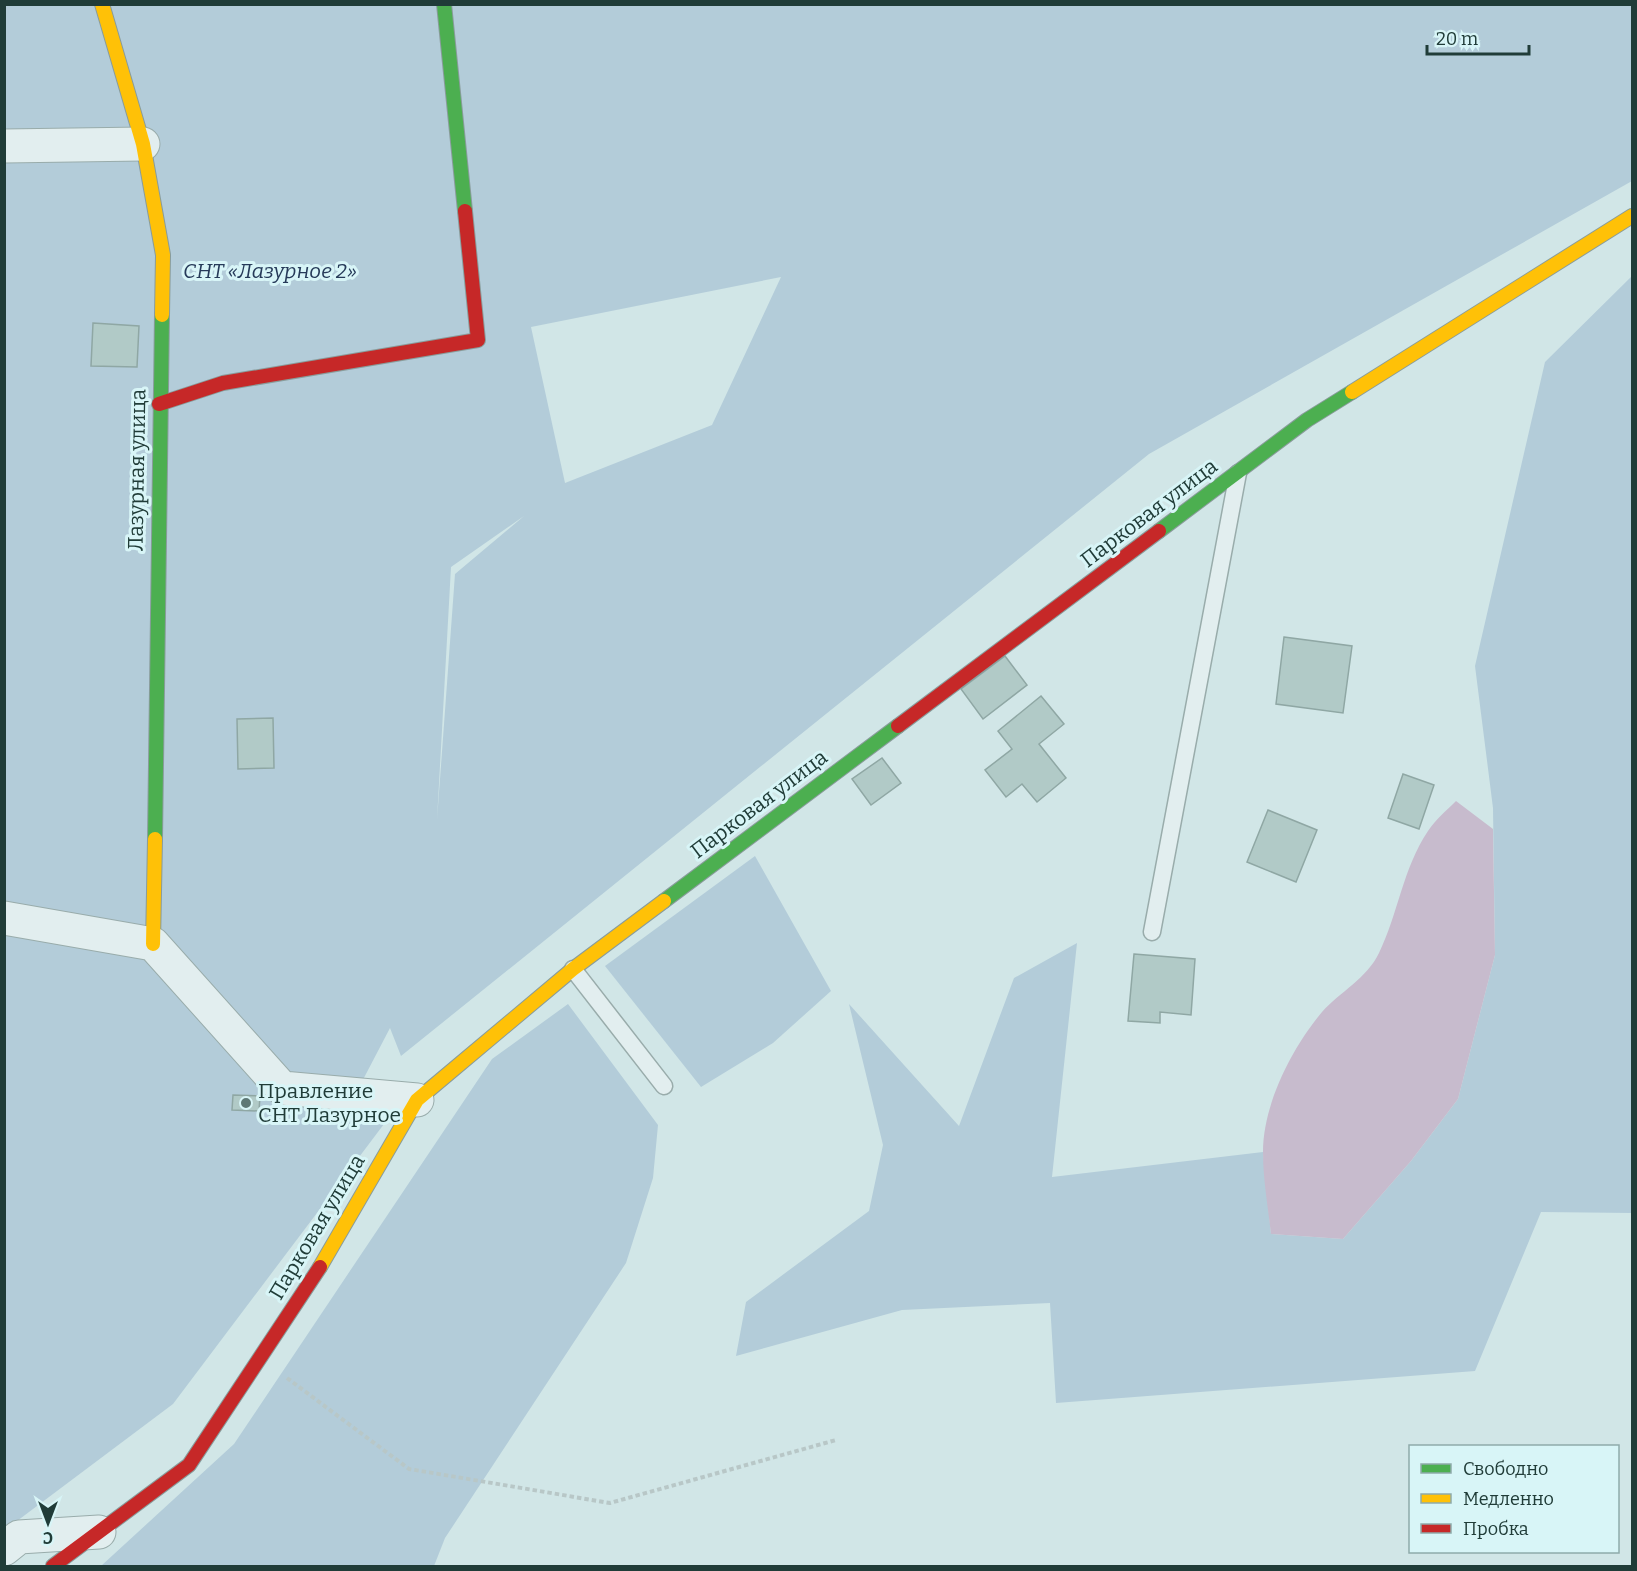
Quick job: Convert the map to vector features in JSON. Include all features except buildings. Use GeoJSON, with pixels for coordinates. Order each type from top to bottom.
{"type":"FeatureCollection","features":[{"type":"Feature","properties":{"kind":"street","name":"Лазурная улица"},"geometry":{"type":"LineString","coordinates":[[102,4],[143,144],[163,255],[159,404],[153,944]]}},
{"type":"Feature","properties":{"kind":"street"},"geometry":{"type":"LineString","coordinates":[[159,404],[223,383],[478,340],[444,4]]}},
{"type":"Feature","properties":{"kind":"street"},"geometry":{"type":"LineString","coordinates":[[4,146],[143,144]]}},
{"type":"Feature","properties":{"kind":"street","name":"Парковая улица"},"geometry":{"type":"LineString","coordinates":[[53,1566],[189,1465],[328,1255],[417,1100],[573,969],[1307,420],[1632,216]]}},
{"type":"Feature","properties":{"kind":"street"},"geometry":{"type":"LineString","coordinates":[[4,918],[153,944],[282,1088],[417,1100]]}},
{"type":"Feature","properties":{"kind":"street"},"geometry":{"type":"LineString","coordinates":[[4,1549],[19,1537],[99,1532]]}},
{"type":"Feature","properties":{"kind":"lane"},"geometry":{"type":"LineString","coordinates":[[1152,932],[1239,472]]}},
{"type":"Feature","properties":{"kind":"lane"},"geometry":{"type":"LineString","coordinates":[[573,969],[664,1086]]}},
{"type":"Feature","properties":{"kind":"path"},"geometry":{"type":"LineString","coordinates":[[261,1357],[409,1469],[610,1503],[836,1440]]}},
{"type":"Feature","properties":{"kind":"green space","name":"СНТ «Лазурное 2»"},"geometry":{"type":"Polygon","coordinates":[[[5,5],[1632,5],[1632,181],[1149,454],[401,1056],[390,1028],[355,1095],[338,1119],[387,1120],[173,1404],[5,1530],[5,5]],[[781,277],[531,327],[565,483],[712,425],[781,277]],[[524,516],[451,567],[437,820],[455,574],[524,516]]]}},
{"type":"Feature","properties":{"kind":"green space"},"geometry":{"type":"Polygon","coordinates":[[[1632,276],[1632,1213],[1541,1212],[1475,1371],[1056,1403],[1050,1303],[902,1310],[736,1356],[746,1302],[869,1211],[883,1145],[849,1004],[959,1126],[1014,978],[1077,943],[1052,1177],[1263,1152],[1271,1234],[1343,1239],[1411,1161],[1458,1099],[1495,955],[1493,808],[1475,666],[1545,362],[1632,276]]]}},
{"type":"Feature","properties":{"kind":"green space"},"geometry":{"type":"Polygon","coordinates":[[[755,856],[831,991],[773,1043],[701,1087],[605,966],[755,856]]]}},
{"type":"Feature","properties":{"kind":"green space"},"geometry":{"type":"Polygon","coordinates":[[[568,1004],[658,1125],[653,1178],[626,1263],[445,1538],[434,1566],[101,1566],[234,1444],[492,1059],[568,1004]]]}},
{"type":"Feature","properties":{"kind":"shaded area"},"geometry":{"type":"Polygon","coordinates":[[[1456,801],[1493,829],[1495,955],[1458,1099],[1411,1161],[1343,1239],[1271,1234],[1265,1183],[1264,1134],[1281,1078],[1300,1042],[1322,1012],[1374,962],[1386,938],[1419,845],[1434,823],[1456,801]]]}},
{"type":"Feature","properties":{"kind":"traffic: fast"},"geometry":{"type":"LineString","coordinates":[[444,4],[465,211]]}},
{"type":"Feature","properties":{"kind":"traffic: fast"},"geometry":{"type":"LineString","coordinates":[[155,839],[162,315]]}},
{"type":"Feature","properties":{"kind":"traffic: fast"},"geometry":{"type":"LineString","coordinates":[[1159,531],[1307,420],[1352,392]]}},
{"type":"Feature","properties":{"kind":"traffic: fast"},"geometry":{"type":"LineString","coordinates":[[664,901],[898,726]]}},
{"type":"Feature","properties":{"kind":"traffic: slow"},"geometry":{"type":"LineString","coordinates":[[102,4],[143,144],[163,255],[162,315]]}},
{"type":"Feature","properties":{"kind":"traffic: slow"},"geometry":{"type":"LineString","coordinates":[[1352,392],[1632,216]]}},
{"type":"Feature","properties":{"kind":"traffic: slow"},"geometry":{"type":"LineString","coordinates":[[153,944],[155,839]]}},
{"type":"Feature","properties":{"kind":"traffic: slow"},"geometry":{"type":"LineString","coordinates":[[320,1267],[417,1100],[573,969],[664,901]]}},
{"type":"Feature","properties":{"kind":"traffic: jam"},"geometry":{"type":"LineString","coordinates":[[159,404],[223,383],[478,340],[465,211]]}},
{"type":"Feature","properties":{"kind":"traffic: jam"},"geometry":{"type":"LineString","coordinates":[[898,726],[1159,531]]}},
{"type":"Feature","properties":{"kind":"traffic: jam"},"geometry":{"type":"LineString","coordinates":[[53,1566],[189,1465],[320,1267]]}},
{"type":"Feature","properties":{"kind":"place","name":"Правление СНТ Лазурное"},"geometry":{"type":"Point","coordinates":[246,1103]}}]}
